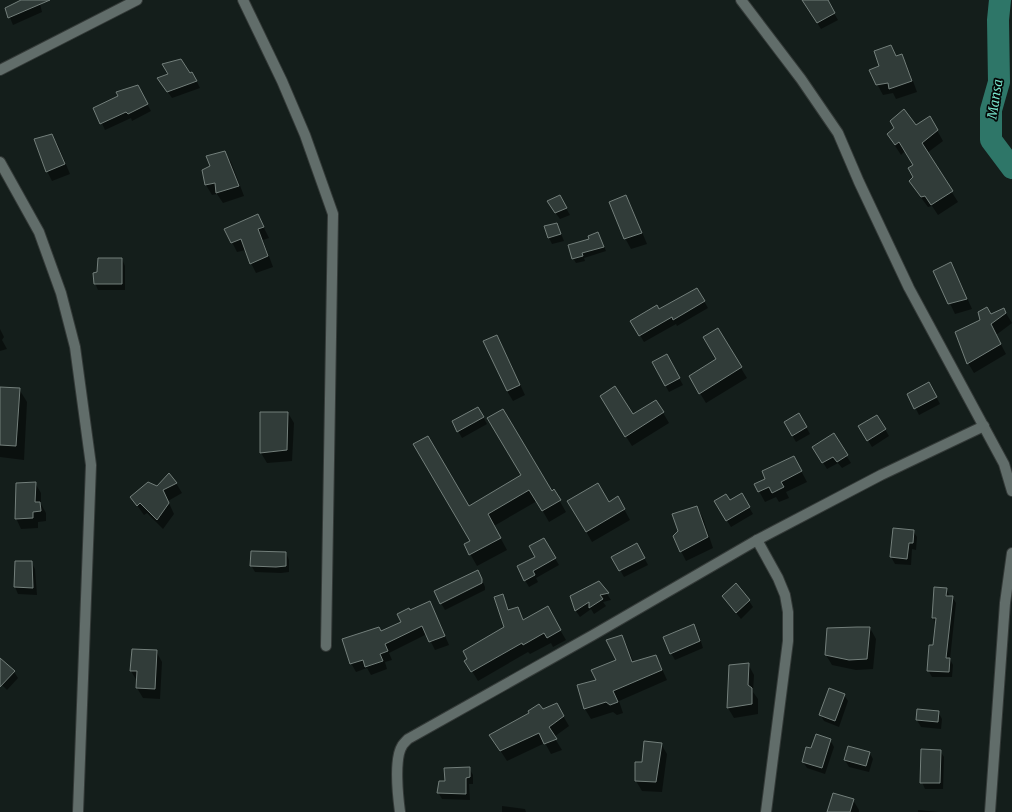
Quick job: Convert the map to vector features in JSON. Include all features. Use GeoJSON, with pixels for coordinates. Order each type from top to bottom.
{"type":"FeatureCollection","features":[{"type":"Feature","properties":{"kind":"street"},"geometry":{"type":"LineString","coordinates":[[0,70],[137,0]]}},
{"type":"Feature","properties":{"kind":"street"},"geometry":{"type":"LineString","coordinates":[[243,0],[282,81],[305,135],[333,214],[326,646]]}},
{"type":"Feature","properties":{"kind":"street"},"geometry":{"type":"LineString","coordinates":[[741,0],[801,79],[838,133],[859,182],[909,288],[1004,464],[1012,491]]}},
{"type":"Feature","properties":{"kind":"street"},"geometry":{"type":"LineString","coordinates":[[0,162],[39,232],[61,293],[75,347],[91,465],[78,812]]}},
{"type":"Feature","properties":{"kind":"street"},"geometry":{"type":"LineString","coordinates":[[400,812],[397,786],[399,752],[402,745],[408,739],[593,635],[757,540],[881,475],[984,426]]}},
{"type":"Feature","properties":{"kind":"street"},"geometry":{"type":"LineString","coordinates":[[757,540],[778,578],[785,595],[788,612],[788,641],[766,812]]}},
{"type":"Feature","properties":{"kind":"street"},"geometry":{"type":"LineString","coordinates":[[990,812],[1005,603],[1012,553]]}},
{"type":"Feature","properties":{"kind":"building"},"geometry":{"type":"Polygon","coordinates":[[[21,0],[50,0],[8,18],[5,8],[21,0]]]}},
{"type":"Feature","properties":{"kind":"building"},"geometry":{"type":"Polygon","coordinates":[[[802,0],[828,0],[835,13],[817,23],[802,0]]]}},
{"type":"Feature","properties":{"kind":"building"},"geometry":{"type":"Polygon","coordinates":[[[891,45],[896,56],[902,54],[912,81],[889,89],[888,83],[876,85],[869,70],[879,66],[874,51],[891,45]]]}},
{"type":"Feature","properties":{"kind":"building"},"geometry":{"type":"Polygon","coordinates":[[[181,59],[190,73],[192,72],[197,81],[167,92],[157,78],[168,74],[162,64],[181,59]]]}},
{"type":"Feature","properties":{"kind":"building"},"geometry":{"type":"Polygon","coordinates":[[[138,85],[148,104],[128,114],[126,112],[100,124],[93,108],[118,96],[116,92],[138,85]]]}},
{"type":"Feature","properties":{"kind":"building"},"geometry":{"type":"Polygon","coordinates":[[[904,109],[916,125],[930,116],[938,130],[922,143],[953,191],[931,205],[925,196],[921,197],[909,181],[913,177],[908,168],[913,165],[899,142],[895,145],[887,134],[894,128],[890,121],[904,109]]]}},
{"type":"Feature","properties":{"kind":"building"},"geometry":{"type":"Polygon","coordinates":[[[52,134],[65,164],[46,172],[34,139],[52,134]]]}},
{"type":"Feature","properties":{"kind":"building"},"geometry":{"type":"Polygon","coordinates":[[[225,151],[239,186],[216,193],[215,183],[205,185],[202,170],[210,166],[206,156],[225,151]]]}},
{"type":"Feature","properties":{"kind":"building"},"geometry":{"type":"Polygon","coordinates":[[[560,195],[567,208],[555,213],[547,201],[560,195]]]}},
{"type":"Feature","properties":{"kind":"building"},"geometry":{"type":"Polygon","coordinates":[[[626,195],[642,233],[624,239],[609,202],[626,195]]]}},
{"type":"Feature","properties":{"kind":"building"},"geometry":{"type":"Polygon","coordinates":[[[258,214],[264,227],[258,229],[268,256],[250,264],[241,239],[231,243],[224,229],[258,214]]]}},
{"type":"Feature","properties":{"kind":"building"},"geometry":{"type":"Polygon","coordinates":[[[557,223],[561,234],[548,238],[544,226],[557,223]]]}},
{"type":"Feature","properties":{"kind":"building"},"geometry":{"type":"Polygon","coordinates":[[[598,232],[604,247],[582,253],[583,256],[572,259],[568,245],[589,239],[588,236],[598,232]]]}},
{"type":"Feature","properties":{"kind":"building"},"geometry":{"type":"Polygon","coordinates":[[[98,258],[122,258],[122,284],[94,284],[93,273],[97,272],[98,258]]]}},
{"type":"Feature","properties":{"kind":"building"},"geometry":{"type":"Polygon","coordinates":[[[951,262],[967,299],[948,304],[933,271],[951,262]]]}},
{"type":"Feature","properties":{"kind":"building"},"geometry":{"type":"Polygon","coordinates":[[[697,288],[705,301],[673,320],[672,317],[639,336],[630,321],[657,305],[659,309],[697,288]]]}},
{"type":"Feature","properties":{"kind":"building"},"geometry":{"type":"Polygon","coordinates":[[[987,307],[991,314],[1004,308],[1006,313],[991,324],[1001,344],[967,364],[955,332],[980,320],[978,312],[987,307]]]}},
{"type":"Feature","properties":{"kind":"building"},"geometry":{"type":"Polygon","coordinates":[[[718,328],[742,367],[699,394],[689,376],[716,359],[703,337],[718,328]]]}},
{"type":"Feature","properties":{"kind":"building"},"geometry":{"type":"Polygon","coordinates":[[[497,335],[520,385],[507,391],[483,341],[497,335]]]}},
{"type":"Feature","properties":{"kind":"building"},"geometry":{"type":"Polygon","coordinates":[[[667,354],[680,378],[665,386],[652,362],[667,354]]]}},
{"type":"Feature","properties":{"kind":"building"},"geometry":{"type":"Polygon","coordinates":[[[929,382],[937,397],[914,409],[907,394],[929,382]]]}},
{"type":"Feature","properties":{"kind":"building"},"geometry":{"type":"Polygon","coordinates":[[[615,386],[633,414],[656,400],[664,412],[625,437],[600,396],[615,386]]]}},
{"type":"Feature","properties":{"kind":"building"},"geometry":{"type":"Polygon","coordinates":[[[0,387],[20,388],[16,446],[0,445],[0,387]]]}},
{"type":"Feature","properties":{"kind":"building"},"geometry":{"type":"Polygon","coordinates":[[[478,407],[484,417],[457,432],[452,421],[478,407]]]}},
{"type":"Feature","properties":{"kind":"building"},"geometry":{"type":"Polygon","coordinates":[[[503,409],[552,491],[554,489],[561,500],[542,511],[529,490],[488,514],[501,538],[469,555],[464,544],[470,541],[413,444],[428,436],[469,506],[521,475],[487,418],[503,409]]]}},
{"type":"Feature","properties":{"kind":"building"},"geometry":{"type":"Polygon","coordinates":[[[260,412],[288,412],[287,450],[260,453],[260,412]]]}},
{"type":"Feature","properties":{"kind":"building"},"geometry":{"type":"Polygon","coordinates":[[[799,413],[807,427],[792,436],[784,422],[799,413]]]}},
{"type":"Feature","properties":{"kind":"building"},"geometry":{"type":"Polygon","coordinates":[[[877,415],[886,429],[867,441],[858,426],[877,415]]]}},
{"type":"Feature","properties":{"kind":"building"},"geometry":{"type":"Polygon","coordinates":[[[834,433],[848,455],[837,462],[833,457],[822,463],[812,447],[834,433]]]}},
{"type":"Feature","properties":{"kind":"building"},"geometry":{"type":"Polygon","coordinates":[[[794,456],[802,471],[781,482],[784,487],[772,493],[769,487],[758,492],[754,484],[765,479],[762,471],[794,456]]]}},
{"type":"Feature","properties":{"kind":"building"},"geometry":{"type":"Polygon","coordinates":[[[169,473],[177,483],[163,490],[169,503],[157,520],[140,503],[137,506],[130,497],[148,482],[157,486],[169,473]]]}},
{"type":"Feature","properties":{"kind":"building"},"geometry":{"type":"Polygon","coordinates":[[[36,482],[35,502],[40,502],[41,511],[33,512],[33,518],[15,519],[16,483],[36,482]]]}},
{"type":"Feature","properties":{"kind":"building"},"geometry":{"type":"Polygon","coordinates":[[[598,483],[609,502],[618,496],[625,509],[586,532],[567,501],[598,483]]]}},
{"type":"Feature","properties":{"kind":"building"},"geometry":{"type":"Polygon","coordinates":[[[742,493],[750,507],[726,521],[714,501],[726,494],[730,500],[742,493]]]}},
{"type":"Feature","properties":{"kind":"building"},"geometry":{"type":"Polygon","coordinates":[[[697,506],[708,537],[680,552],[673,536],[678,531],[672,514],[697,506]]]}},
{"type":"Feature","properties":{"kind":"building"},"geometry":{"type":"Polygon","coordinates":[[[893,528],[914,530],[913,543],[909,543],[907,559],[890,557],[893,528]]]}},
{"type":"Feature","properties":{"kind":"building"},"geometry":{"type":"Polygon","coordinates":[[[544,538],[556,558],[533,571],[535,575],[524,581],[517,566],[535,557],[529,546],[544,538]]]}},
{"type":"Feature","properties":{"kind":"building"},"geometry":{"type":"Polygon","coordinates":[[[637,543],[645,558],[619,571],[611,557],[637,543]]]}},
{"type":"Feature","properties":{"kind":"building"},"geometry":{"type":"Polygon","coordinates":[[[251,551],[286,552],[286,566],[250,566],[251,551]]]}},
{"type":"Feature","properties":{"kind":"building"},"geometry":{"type":"Polygon","coordinates":[[[15,561],[32,561],[33,588],[14,587],[15,561]]]}},
{"type":"Feature","properties":{"kind":"building"},"geometry":{"type":"Polygon","coordinates":[[[478,570],[482,583],[440,604],[434,591],[478,570]]]}},
{"type":"Feature","properties":{"kind":"building"},"geometry":{"type":"Polygon","coordinates":[[[599,581],[609,593],[600,595],[603,599],[589,608],[589,602],[575,611],[570,596],[599,581]]]}},
{"type":"Feature","properties":{"kind":"building"},"geometry":{"type":"Polygon","coordinates":[[[736,583],[750,600],[736,613],[722,596],[736,583]]]}},
{"type":"Feature","properties":{"kind":"building"},"geometry":{"type":"Polygon","coordinates":[[[934,587],[947,588],[946,596],[953,596],[946,658],[950,658],[949,672],[927,671],[929,645],[933,645],[936,618],[932,618],[934,587]]]}},
{"type":"Feature","properties":{"kind":"building"},"geometry":{"type":"Polygon","coordinates":[[[503,594],[508,610],[518,607],[523,620],[548,606],[561,630],[547,638],[544,633],[523,645],[522,643],[471,672],[464,661],[467,659],[463,651],[504,627],[494,597],[503,594]]]}},
{"type":"Feature","properties":{"kind":"building"},"geometry":{"type":"Polygon","coordinates":[[[430,601],[445,636],[429,642],[422,626],[385,644],[388,651],[380,654],[383,661],[365,667],[363,660],[350,664],[342,639],[379,627],[381,631],[401,622],[397,614],[430,601]]]}},
{"type":"Feature","properties":{"kind":"building"},"geometry":{"type":"Polygon","coordinates":[[[694,624],[700,641],[670,654],[663,637],[694,624]]]}},
{"type":"Feature","properties":{"kind":"building"},"geometry":{"type":"Polygon","coordinates":[[[870,627],[867,659],[849,660],[825,655],[827,628],[870,627]]]}},
{"type":"Feature","properties":{"kind":"building"},"geometry":{"type":"Polygon","coordinates":[[[622,635],[632,662],[656,655],[662,670],[613,691],[618,702],[610,705],[606,702],[584,709],[577,685],[596,680],[591,670],[616,660],[606,640],[622,635]]]}},
{"type":"Feature","properties":{"kind":"building"},"geometry":{"type":"Polygon","coordinates":[[[132,649],[157,650],[155,689],[136,688],[137,671],[130,671],[132,649]]]}},
{"type":"Feature","properties":{"kind":"building"},"geometry":{"type":"Polygon","coordinates":[[[0,658],[15,671],[0,687],[0,658]]]}},
{"type":"Feature","properties":{"kind":"building"},"geometry":{"type":"Polygon","coordinates":[[[749,663],[748,685],[752,688],[752,704],[727,708],[729,665],[749,663]]]}},
{"type":"Feature","properties":{"kind":"building"},"geometry":{"type":"Polygon","coordinates":[[[829,688],[845,694],[835,721],[819,715],[829,688]]]}},
{"type":"Feature","properties":{"kind":"building"},"geometry":{"type":"Polygon","coordinates":[[[557,703],[564,716],[549,727],[557,739],[544,744],[539,733],[500,751],[489,735],[529,713],[528,711],[539,704],[543,709],[557,703]]]}},
{"type":"Feature","properties":{"kind":"building"},"geometry":{"type":"Polygon","coordinates":[[[917,709],[939,711],[938,722],[916,720],[917,709]]]}},
{"type":"Feature","properties":{"kind":"building"},"geometry":{"type":"Polygon","coordinates":[[[816,734],[831,739],[822,768],[802,762],[806,747],[811,748],[816,734]]]}},
{"type":"Feature","properties":{"kind":"building"},"geometry":{"type":"Polygon","coordinates":[[[644,741],[662,743],[656,782],[635,781],[635,762],[642,762],[644,741]]]}},
{"type":"Feature","properties":{"kind":"building"},"geometry":{"type":"Polygon","coordinates":[[[848,746],[870,752],[866,766],[844,760],[848,746]]]}},
{"type":"Feature","properties":{"kind":"building"},"geometry":{"type":"Polygon","coordinates":[[[921,749],[941,750],[940,783],[920,783],[921,749]]]}},
{"type":"Feature","properties":{"kind":"building"},"geometry":{"type":"Polygon","coordinates":[[[470,767],[470,777],[466,778],[466,794],[437,793],[439,781],[445,781],[444,768],[470,767]]]}},
{"type":"Feature","properties":{"kind":"building"},"geometry":{"type":"Polygon","coordinates":[[[833,793],[854,799],[850,812],[827,812],[833,793]]]}},
{"type":"Feature","properties":{"kind":"waterway","name":"Mansa"},"geometry":{"type":"LineString","coordinates":[[1000,0],[998,20],[999,82],[991,110],[991,140],[1012,168]]}}]}
